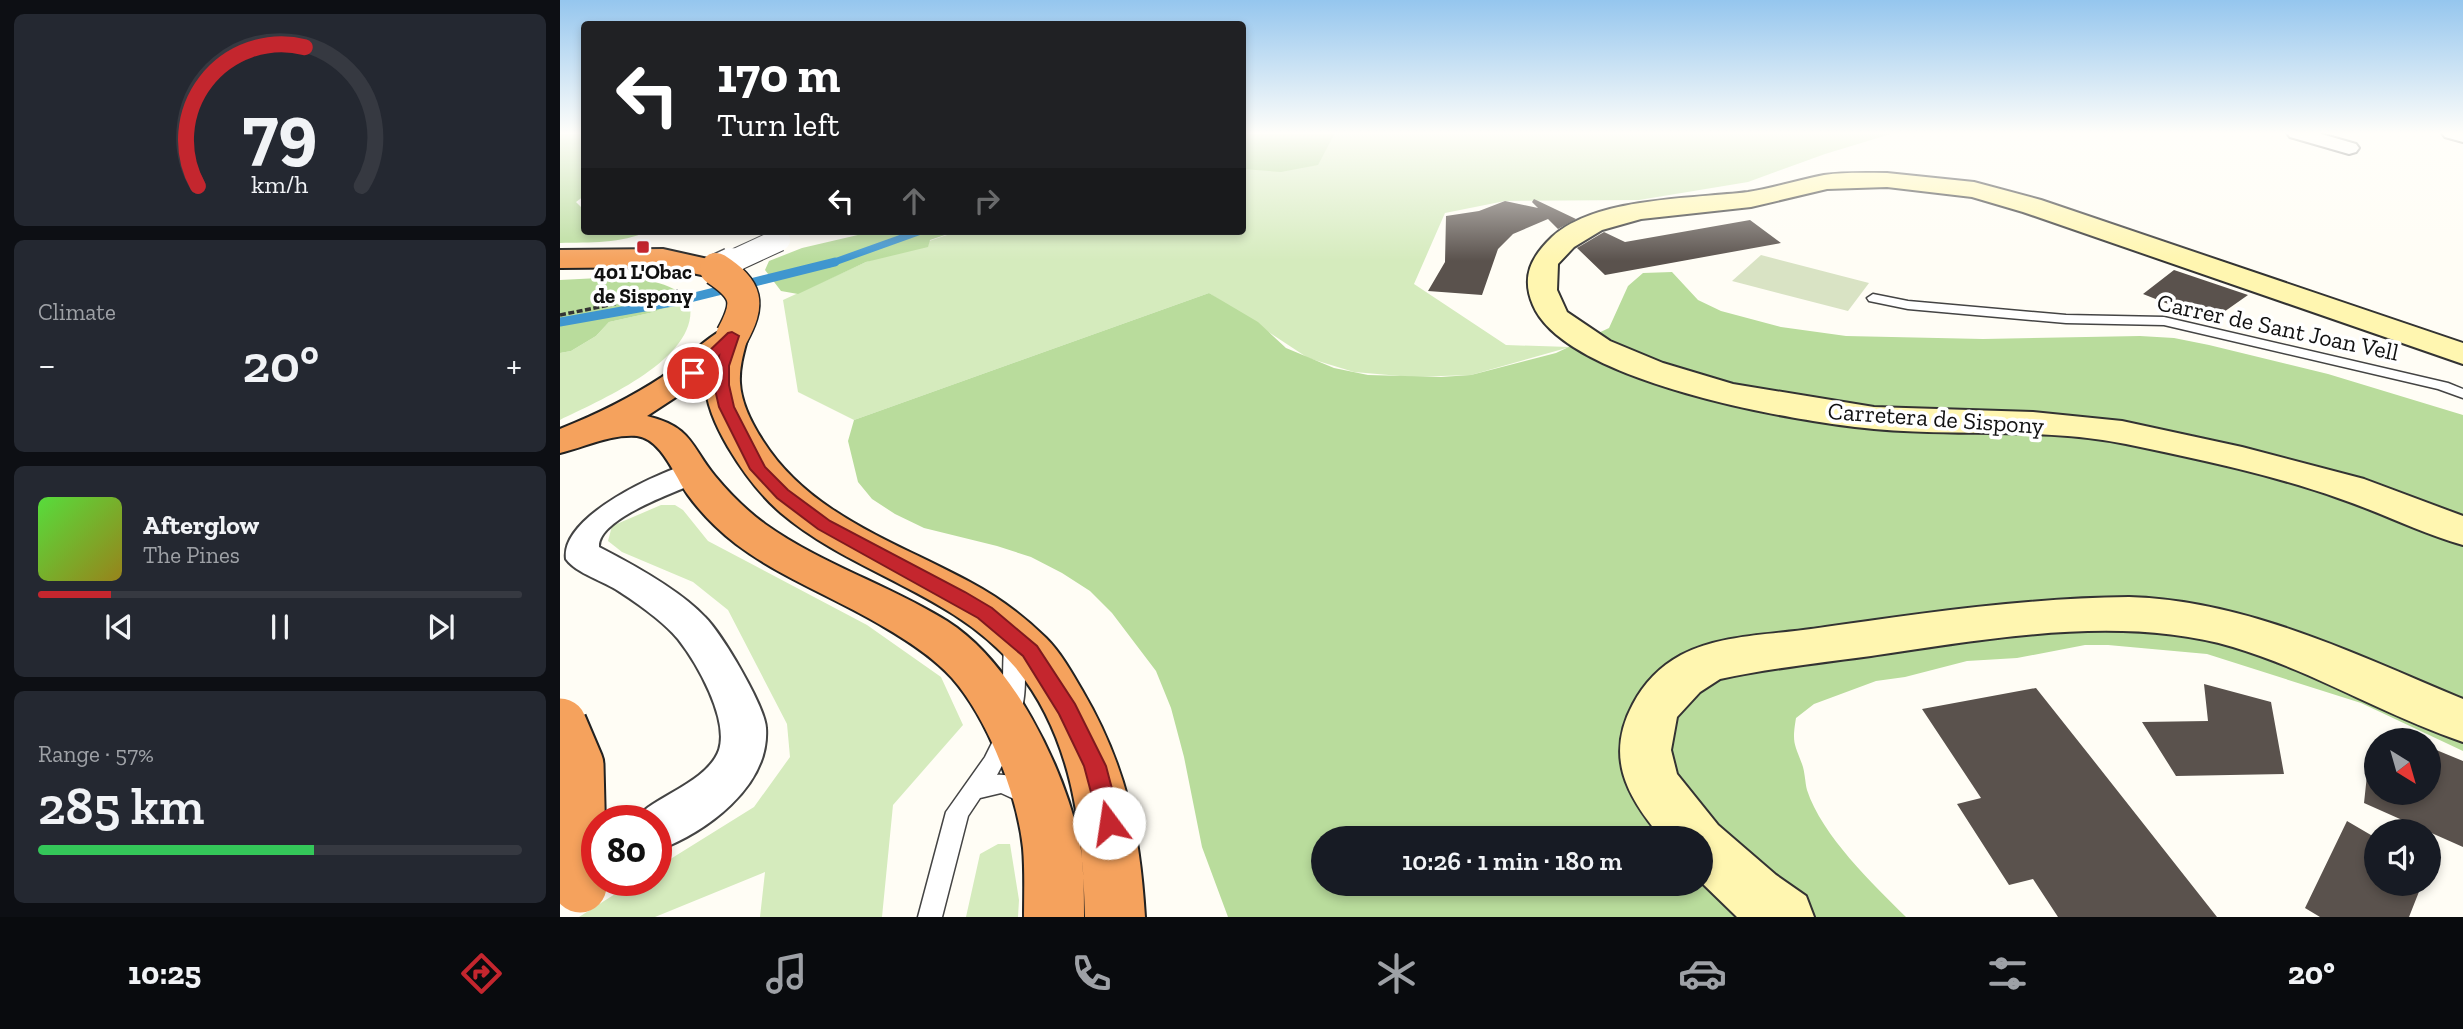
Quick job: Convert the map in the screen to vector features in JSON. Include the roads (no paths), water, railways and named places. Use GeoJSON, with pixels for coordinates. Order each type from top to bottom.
{"type":"FeatureCollection","features":[{"type":"Feature","properties":{"kind":"highway"},"geometry":{"type":"LineString","coordinates":[[560,260],[663,258],[716,269],[735,280],[745,295],[745,314],[732,336],[722,366],[722,385],[726,407],[758,469],[783,494],[824,525],[927,578],[985,613],[1030,651],[1068,710],[1095,766],[1109,823],[1077,829],[1050,839],[1054,917]]}},
{"type":"Feature","properties":{"kind":"highway"},"geometry":{"type":"LineString","coordinates":[[573,437],[636,408],[677,384],[708,361],[732,336]]}},
{"type":"Feature","properties":{"kind":"highway"},"geometry":{"type":"LineString","coordinates":[[573,437],[637,425],[665,434],[726,513],[750,533],[795,562],[921,627],[947,645],[971,667],[991,697],[1009,732],[1077,829],[1115,917]]}},
{"type":"Feature","properties":{"kind":"highway"},"geometry":{"type":"LineString","coordinates":[[560,725],[577,765],[579,864]]}},
{"type":"Feature","properties":{"kind":"main road","name":"Carretera de Sispony"},"geometry":{"type":"LineString","coordinates":[[2463,354],[2032,206],[1974,190],[1933,183],[1887,180],[1827,182],[1751,199],[1639,211],[1592,224],[1564,241],[1544,263],[1542,290],[1554,317],[1598,348],[1651,370],[1726,393],[1784,405],[1874,418],[2033,423],[2123,432],[2242,459],[2350,488],[2463,531]]}},
{"type":"Feature","properties":{"kind":"main road"},"geometry":{"type":"LineString","coordinates":[[1686,826],[1660,796],[1651,780],[1646,765],[1645,734],[1650,718],[1677,681],[1699,667],[1733,658],[2002,622],[2108,614],[2158,615],[2235,631],[2283,647],[2463,721]]}},
{"type":"Feature","properties":{"kind":"main road"},"geometry":{"type":"LineString","coordinates":[[1713,855],[1755,895],[1784,917]]}},
{"type":"Feature","properties":{"kind":"street"},"geometry":{"type":"LineString","coordinates":[[716,269],[779,240]]}},
{"type":"Feature","properties":{"kind":"street"},"geometry":{"type":"LineString","coordinates":[[672,820],[695,806],[726,780],[741,755],[744,726],[723,675],[691,626],[633,582],[581,553],[578,546],[579,537],[588,526],[682,458]]}},
{"type":"Feature","properties":{"kind":"lane","name":"Carrer de Sant Joan Vell"},"geometry":{"type":"LineString","coordinates":[[1873,298],[1920,306],[2054,318],[2164,321],[2461,390]]}},
{"type":"Feature","properties":{"kind":"lane"},"geometry":{"type":"LineString","coordinates":[[930,917],[957,812],[993,763],[1009,732],[1014,680],[1011,633]]}},
{"type":"Feature","properties":{"kind":"lane"},"geometry":{"type":"LineString","coordinates":[[973,790],[1002,783],[1077,829]]}},
{"type":"Feature","properties":{"kind":"waterway"},"geometry":{"type":"LineString","coordinates":[[834,262],[910,235]]}},
{"type":"Feature","properties":{"kind":"waterway"},"geometry":{"type":"LineString","coordinates":[[560,322],[678,301],[834,262]]}},
{"type":"Feature","properties":{"kind":"waterway"},"geometry":{"type":"LineString","coordinates":[[829,264],[834,262]]}},
{"type":"Feature","properties":{"kind":"place","name":"401 L'Obac de Sispony"},"geometry":{"type":"Point","coordinates":[643,247]}}]}
